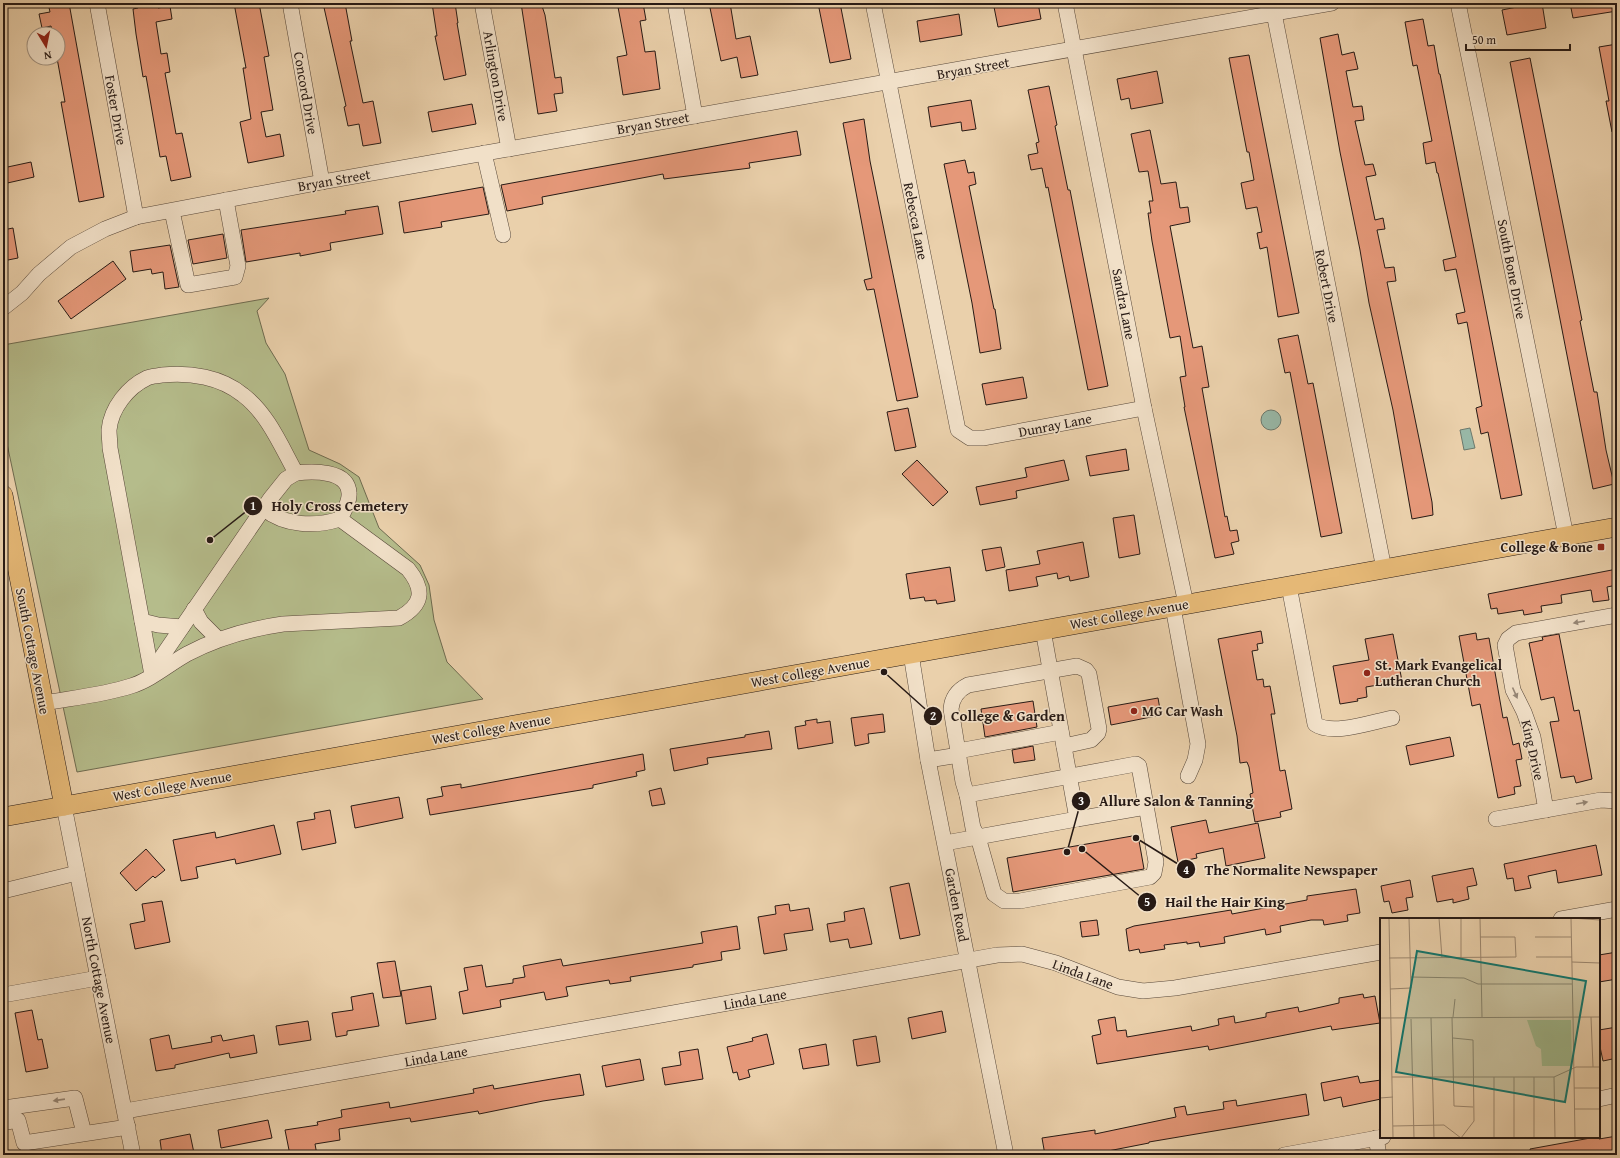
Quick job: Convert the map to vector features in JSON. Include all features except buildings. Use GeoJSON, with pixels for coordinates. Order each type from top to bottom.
{"type":"FeatureCollection","features":[{"type":"Feature","properties":{"kind":"main road","name":"South Cottage Avenue"},"geometry":{"type":"LineString","coordinates":[[3,495],[64,806]]}},
{"type":"Feature","properties":{"kind":"main road","name":"West College Avenue"},"geometry":{"type":"LineString","coordinates":[[3,817],[1617,527]]}},
{"type":"Feature","properties":{"kind":"street","name":"Foster Drive"},"geometry":{"type":"LineString","coordinates":[[97,3],[136,218]]}},
{"type":"Feature","properties":{"kind":"street","name":"Concord Drive"},"geometry":{"type":"LineString","coordinates":[[290,3],[322,182]]}},
{"type":"Feature","properties":{"kind":"street","name":"Arlington Drive"},"geometry":{"type":"LineString","coordinates":[[482,3],[508,149]]}},
{"type":"Feature","properties":{"kind":"street"},"geometry":{"type":"LineString","coordinates":[[675,3],[695,116]]}},
{"type":"Feature","properties":{"kind":"street","name":"Rebecca Lane"},"geometry":{"type":"LineString","coordinates":[[873,3],[954,414],[958,430],[965,436]]}},
{"type":"Feature","properties":{"kind":"street","name":"Sandra Lane"},"geometry":{"type":"LineString","coordinates":[[1065,3],[1144,408],[1180,605],[1198,744],[1195,760],[1188,776]]}},
{"type":"Feature","properties":{"kind":"street","name":"Bryan Street"},"geometry":{"type":"LineString","coordinates":[[3,308],[22,293],[39,274],[71,247],[105,229],[136,218],[322,182],[1074,50],[1273,8],[1332,3]]}},
{"type":"Feature","properties":{"kind":"street","name":"South Bone Drive"},"geometry":{"type":"LineString","coordinates":[[1458,3],[1566,536]]}},
{"type":"Feature","properties":{"kind":"street","name":"Robert Drive"},"geometry":{"type":"LineString","coordinates":[[1273,8],[1384,569]]}},
{"type":"Feature","properties":{"kind":"street"},"geometry":{"type":"LineString","coordinates":[[484,153],[503,235]]}},
{"type":"Feature","properties":{"kind":"street"},"geometry":{"type":"LineString","coordinates":[[172,211],[188,285],[234,277],[238,266],[226,200]]}},
{"type":"Feature","properties":{"kind":"street"},"geometry":{"type":"LineString","coordinates":[[152,675],[110,448],[109,430],[114,411],[126,394],[148,377],[176,374],[202,376],[226,384],[244,395],[261,412],[296,473]]}},
{"type":"Feature","properties":{"kind":"street","name":"Dunray Lane"},"geometry":{"type":"LineString","coordinates":[[965,436],[970,438],[984,438],[1144,408]]}},
{"type":"Feature","properties":{"kind":"street"},"geometry":{"type":"LineString","coordinates":[[152,675],[163,655],[194,609],[286,479],[296,473],[310,471],[342,478],[348,485],[350,494],[340,519]]}},
{"type":"Feature","properties":{"kind":"street"},"geometry":{"type":"LineString","coordinates":[[264,509],[271,515],[304,525],[322,524],[340,519]]}},
{"type":"Feature","properties":{"kind":"street"},"geometry":{"type":"LineString","coordinates":[[44,704],[132,686],[186,654],[218,639],[264,627],[399,618],[412,611],[420,592],[416,578],[408,569],[340,519]]}},
{"type":"Feature","properties":{"kind":"street"},"geometry":{"type":"LineString","coordinates":[[1289,586],[1315,724],[1328,729],[1339,729],[1392,718]]}},
{"type":"Feature","properties":{"kind":"street"},"geometry":{"type":"LineString","coordinates":[[194,609],[201,622],[218,639]]}},
{"type":"Feature","properties":{"kind":"street","name":"King Drive"},"geometry":{"type":"LineString","coordinates":[[1546,810],[1533,737],[1524,712],[1513,690],[1505,645],[1508,639],[1516,634],[1617,615]]}},
{"type":"Feature","properties":{"kind":"street"},"geometry":{"type":"LineString","coordinates":[[142,621],[158,625],[182,627]]}},
{"type":"Feature","properties":{"kind":"street"},"geometry":{"type":"LineString","coordinates":[[1043,630],[1077,819]]}},
{"type":"Feature","properties":{"kind":"street","name":"Garden Road"},"geometry":{"type":"LineString","coordinates":[[911,654],[928,760],[1006,1155]]}},
{"type":"Feature","properties":{"kind":"street"},"geometry":{"type":"LineString","coordinates":[[928,760],[958,753],[1062,739],[1091,740],[1095,738],[1099,729],[1089,674],[1086,670],[1077,666],[968,685],[960,689],[951,703],[958,753],[973,828],[978,837],[994,894],[1004,901],[1020,901],[1150,877],[1154,873],[1156,862],[1139,766],[1136,764],[967,795]]}},
{"type":"Feature","properties":{"kind":"street"},"geometry":{"type":"LineString","coordinates":[[1496,819],[1601,800],[1617,801]]}},
{"type":"Feature","properties":{"kind":"street","name":"North Cottage Avenue"},"geometry":{"type":"LineString","coordinates":[[64,806],[134,1155]]}},
{"type":"Feature","properties":{"kind":"street"},"geometry":{"type":"LineString","coordinates":[[945,843],[1146,808]]}},
{"type":"Feature","properties":{"kind":"street"},"geometry":{"type":"LineString","coordinates":[[3,891],[77,873]]}},
{"type":"Feature","properties":{"kind":"street"},"geometry":{"type":"LineString","coordinates":[[1567,918],[1617,909]]}},
{"type":"Feature","properties":{"kind":"street","name":"Linda Lane"},"geometry":{"type":"LineString","coordinates":[[125,1111],[997,955],[1022,954],[1056,963],[1118,987],[1143,991],[1176,988],[1380,952]]}},
{"type":"Feature","properties":{"kind":"street"},"geometry":{"type":"LineString","coordinates":[[3,995],[98,978]]}},
{"type":"Feature","properties":{"kind":"street"},"geometry":{"type":"LineString","coordinates":[[1600,1098],[1617,1095]]}},
{"type":"Feature","properties":{"kind":"street"},"geometry":{"type":"LineString","coordinates":[[84,1133],[75,1098],[3,1106],[5,1123],[18,1120],[24,1143],[128,1127]]}},
{"type":"Feature","properties":{"kind":"street"},"geometry":{"type":"LineString","coordinates":[[1284,1155],[1379,1138],[1379,1155]]}},
{"type":"Feature","properties":{"kind":"green space"},"geometry":{"type":"Polygon","coordinates":[[[269,298],[257,311],[266,343],[285,374],[309,450],[340,464],[359,477],[379,528],[420,565],[429,585],[434,620],[447,662],[483,699],[77,772],[3,425],[3,345],[269,298]]]}},
{"type":"Feature","properties":{"kind":"shaded area"},"geometry":{"type":"Polygon","coordinates":[[[1271,410],[1278,413],[1281,420],[1278,427],[1271,430],[1264,427],[1261,420],[1264,413],[1271,410]]]}},
{"type":"Feature","properties":{"kind":"shaded area"},"geometry":{"type":"Polygon","coordinates":[[[1470,428],[1475,448],[1464,450],[1460,430],[1470,428]]]}},
{"type":"Feature","properties":{"kind":"place","name":"Holy Cross Cemetery"},"geometry":{"type":"Point","coordinates":[210,540]}},
{"type":"Feature","properties":{"kind":"place","name":"College & Bone"},"geometry":{"type":"Point","coordinates":[1601,547]}},
{"type":"Feature","properties":{"kind":"place","name":"College & Garden"},"geometry":{"type":"Point","coordinates":[884,672]}},
{"type":"Feature","properties":{"kind":"place","name":"St. Mark Evangelical Lutheran Church"},"geometry":{"type":"Point","coordinates":[1367,673]}},
{"type":"Feature","properties":{"kind":"place","name":"MG Car Wash"},"geometry":{"type":"Point","coordinates":[1134,711]}},
{"type":"Feature","properties":{"kind":"place","name":"The Normalite Newspaper"},"geometry":{"type":"Point","coordinates":[1136,838]}},
{"type":"Feature","properties":{"kind":"place","name":"Hail the Hair King"},"geometry":{"type":"Point","coordinates":[1082,849]}},
{"type":"Feature","properties":{"kind":"place","name":"Allure Salon & Tanning"},"geometry":{"type":"Point","coordinates":[1067,852]}}]}
